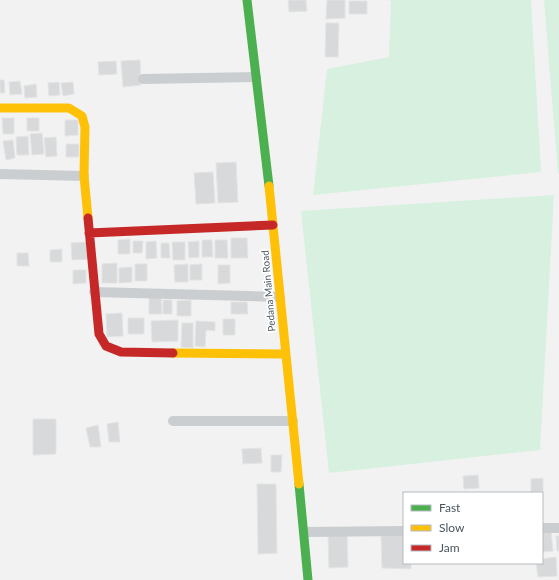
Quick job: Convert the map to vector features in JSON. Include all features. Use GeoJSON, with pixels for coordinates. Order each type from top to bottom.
{"type":"FeatureCollection","features":[{"type":"Feature","properties":{"kind":"street","name":"Pedana Main Road"},"geometry":{"type":"LineString","coordinates":[[247,0],[273,225],[308,580]]}},
{"type":"Feature","properties":{"kind":"street"},"geometry":{"type":"LineString","coordinates":[[143,79],[256,77]]}},
{"type":"Feature","properties":{"kind":"street"},"geometry":{"type":"LineString","coordinates":[[0,108],[69,108],[82,116],[85,127],[84,176],[94,292],[99,334],[106,346],[121,352],[285,354]]}},
{"type":"Feature","properties":{"kind":"street"},"geometry":{"type":"LineString","coordinates":[[0,174],[84,176]]}},
{"type":"Feature","properties":{"kind":"street"},"geometry":{"type":"LineString","coordinates":[[89,233],[273,225]]}},
{"type":"Feature","properties":{"kind":"street"},"geometry":{"type":"LineString","coordinates":[[94,292],[280,297]]}},
{"type":"Feature","properties":{"kind":"street"},"geometry":{"type":"LineString","coordinates":[[173,421],[293,421]]}},
{"type":"Feature","properties":{"kind":"street"},"geometry":{"type":"LineString","coordinates":[[543,528],[559,528]]}},
{"type":"Feature","properties":{"kind":"street"},"geometry":{"type":"LineString","coordinates":[[304,532],[403,531]]}},
{"type":"Feature","properties":{"kind":"green space"},"geometry":{"type":"Polygon","coordinates":[[[387,0],[531,0],[541,172],[313,195],[327,69],[389,57],[391,1],[387,0]]]}},
{"type":"Feature","properties":{"kind":"green space"},"geometry":{"type":"Polygon","coordinates":[[[544,0],[559,0],[559,173],[558,173],[544,0]]]}},
{"type":"Feature","properties":{"kind":"green space"},"geometry":{"type":"Polygon","coordinates":[[[554,195],[540,450],[329,473],[301,211],[554,195]]]}},
{"type":"Feature","properties":{"kind":"building"},"geometry":{"type":"Polygon","coordinates":[[[288,0],[306,0],[307,11],[289,12],[288,0]]]}},
{"type":"Feature","properties":{"kind":"building"},"geometry":{"type":"Polygon","coordinates":[[[327,0],[345,0],[345,18],[326,19],[327,0]]]}},
{"type":"Feature","properties":{"kind":"building"},"geometry":{"type":"Polygon","coordinates":[[[349,1],[367,1],[367,14],[349,14],[349,1]]]}},
{"type":"Feature","properties":{"kind":"building"},"geometry":{"type":"Polygon","coordinates":[[[326,23],[339,23],[338,57],[325,57],[326,23]]]}},
{"type":"Feature","properties":{"kind":"building"},"geometry":{"type":"Polygon","coordinates":[[[140,60],[141,85],[123,87],[121,61],[140,60]]]}},
{"type":"Feature","properties":{"kind":"building"},"geometry":{"type":"Polygon","coordinates":[[[116,61],[117,74],[99,75],[98,62],[116,61]]]}},
{"type":"Feature","properties":{"kind":"building"},"geometry":{"type":"Polygon","coordinates":[[[0,80],[4,80],[5,93],[0,93],[0,80]]]}},
{"type":"Feature","properties":{"kind":"building"},"geometry":{"type":"Polygon","coordinates":[[[20,81],[22,94],[10,95],[9,82],[20,81]]]}},
{"type":"Feature","properties":{"kind":"building"},"geometry":{"type":"Polygon","coordinates":[[[59,82],[60,95],[49,96],[48,83],[59,82]]]}},
{"type":"Feature","properties":{"kind":"building"},"geometry":{"type":"Polygon","coordinates":[[[73,82],[74,94],[63,96],[61,83],[73,82]]]}},
{"type":"Feature","properties":{"kind":"building"},"geometry":{"type":"Polygon","coordinates":[[[36,84],[37,97],[25,98],[24,86],[36,84]]]}},
{"type":"Feature","properties":{"kind":"building"},"geometry":{"type":"Polygon","coordinates":[[[2,118],[14,118],[14,134],[3,134],[2,118]]]}},
{"type":"Feature","properties":{"kind":"building"},"geometry":{"type":"Polygon","coordinates":[[[27,118],[39,118],[39,131],[27,131],[27,118]]]}},
{"type":"Feature","properties":{"kind":"building"},"geometry":{"type":"Polygon","coordinates":[[[65,120],[78,120],[78,135],[65,136],[65,120]]]}},
{"type":"Feature","properties":{"kind":"building"},"geometry":{"type":"Polygon","coordinates":[[[42,133],[44,154],[32,155],[30,134],[42,133]]]}},
{"type":"Feature","properties":{"kind":"building"},"geometry":{"type":"Polygon","coordinates":[[[28,136],[29,155],[17,155],[16,137],[28,136]]]}},
{"type":"Feature","properties":{"kind":"building"},"geometry":{"type":"Polygon","coordinates":[[[56,137],[57,156],[46,157],[44,138],[56,137]]]}},
{"type":"Feature","properties":{"kind":"building"},"geometry":{"type":"Polygon","coordinates":[[[13,140],[15,158],[6,160],[3,141],[13,140]]]}},
{"type":"Feature","properties":{"kind":"building"},"geometry":{"type":"Polygon","coordinates":[[[66,144],[79,144],[79,157],[66,157],[66,144]]]}},
{"type":"Feature","properties":{"kind":"building"},"geometry":{"type":"Polygon","coordinates":[[[236,162],[238,202],[218,203],[216,163],[236,162]]]}},
{"type":"Feature","properties":{"kind":"building"},"geometry":{"type":"Polygon","coordinates":[[[213,172],[215,203],[196,204],[194,173],[213,172]]]}},
{"type":"Feature","properties":{"kind":"building"},"geometry":{"type":"Polygon","coordinates":[[[231,238],[247,238],[248,258],[231,258],[231,238]]]}},
{"type":"Feature","properties":{"kind":"building"},"geometry":{"type":"Polygon","coordinates":[[[130,239],[130,254],[118,254],[118,240],[130,239]]]}},
{"type":"Feature","properties":{"kind":"building"},"geometry":{"type":"Polygon","coordinates":[[[202,240],[212,240],[213,257],[202,257],[202,240]]]}},
{"type":"Feature","properties":{"kind":"building"},"geometry":{"type":"Polygon","coordinates":[[[215,240],[227,240],[228,258],[215,258],[215,240]]]}},
{"type":"Feature","properties":{"kind":"building"},"geometry":{"type":"Polygon","coordinates":[[[133,241],[143,241],[142,253],[133,253],[133,241]]]}},
{"type":"Feature","properties":{"kind":"building"},"geometry":{"type":"Polygon","coordinates":[[[156,241],[157,258],[146,259],[146,242],[156,241]]]}},
{"type":"Feature","properties":{"kind":"building"},"geometry":{"type":"Polygon","coordinates":[[[199,241],[199,257],[189,258],[188,242],[199,241]]]}},
{"type":"Feature","properties":{"kind":"building"},"geometry":{"type":"Polygon","coordinates":[[[88,242],[89,259],[72,260],[71,243],[88,242]]]}},
{"type":"Feature","properties":{"kind":"building"},"geometry":{"type":"Polygon","coordinates":[[[172,242],[185,242],[185,260],[173,260],[172,242]]]}},
{"type":"Feature","properties":{"kind":"building"},"geometry":{"type":"Polygon","coordinates":[[[161,243],[169,243],[170,258],[161,258],[161,243]]]}},
{"type":"Feature","properties":{"kind":"building"},"geometry":{"type":"Polygon","coordinates":[[[62,249],[62,262],[50,262],[50,250],[62,249]]]}},
{"type":"Feature","properties":{"kind":"building"},"geometry":{"type":"Polygon","coordinates":[[[17,253],[28,253],[29,266],[17,266],[17,253]]]}},
{"type":"Feature","properties":{"kind":"building"},"geometry":{"type":"Polygon","coordinates":[[[117,263],[117,283],[102,283],[102,264],[117,263]]]}},
{"type":"Feature","properties":{"kind":"building"},"geometry":{"type":"Polygon","coordinates":[[[135,264],[147,264],[147,281],[135,281],[135,264]]]}},
{"type":"Feature","properties":{"kind":"building"},"geometry":{"type":"Polygon","coordinates":[[[188,264],[188,282],[175,282],[174,265],[188,264]]]}},
{"type":"Feature","properties":{"kind":"building"},"geometry":{"type":"Polygon","coordinates":[[[202,264],[202,280],[190,280],[190,265],[202,264]]]}},
{"type":"Feature","properties":{"kind":"building"},"geometry":{"type":"Polygon","coordinates":[[[218,265],[230,265],[230,283],[218,284],[218,265]]]}},
{"type":"Feature","properties":{"kind":"building"},"geometry":{"type":"Polygon","coordinates":[[[132,267],[132,282],[119,283],[119,268],[132,267]]]}},
{"type":"Feature","properties":{"kind":"building"},"geometry":{"type":"Polygon","coordinates":[[[73,270],[86,270],[86,283],[73,284],[73,270]]]}},
{"type":"Feature","properties":{"kind":"building"},"geometry":{"type":"Polygon","coordinates":[[[161,297],[162,314],[149,314],[149,298],[161,297]]]}},
{"type":"Feature","properties":{"kind":"building"},"geometry":{"type":"Polygon","coordinates":[[[163,300],[172,300],[172,314],[163,314],[163,300]]]}},
{"type":"Feature","properties":{"kind":"building"},"geometry":{"type":"Polygon","coordinates":[[[191,300],[191,316],[177,316],[177,301],[191,300]]]}},
{"type":"Feature","properties":{"kind":"building"},"geometry":{"type":"Polygon","coordinates":[[[231,302],[247,302],[248,314],[231,314],[231,302]]]}},
{"type":"Feature","properties":{"kind":"building"},"geometry":{"type":"Polygon","coordinates":[[[122,313],[123,336],[107,337],[106,314],[122,313]]]}},
{"type":"Feature","properties":{"kind":"building"},"geometry":{"type":"Polygon","coordinates":[[[128,318],[144,318],[144,334],[128,334],[128,318]]]}},
{"type":"Feature","properties":{"kind":"building"},"geometry":{"type":"Polygon","coordinates":[[[223,319],[235,319],[235,335],[223,335],[223,319]]]}},
{"type":"Feature","properties":{"kind":"building"},"geometry":{"type":"Polygon","coordinates":[[[178,320],[178,341],[152,342],[151,321],[178,320]]]}},
{"type":"Feature","properties":{"kind":"building"},"geometry":{"type":"Polygon","coordinates":[[[196,321],[215,322],[215,331],[206,330],[205,347],[195,346],[196,321]]]}},
{"type":"Feature","properties":{"kind":"building"},"geometry":{"type":"Polygon","coordinates":[[[182,323],[193,323],[193,348],[181,347],[182,323]]]}},
{"type":"Feature","properties":{"kind":"building"},"geometry":{"type":"Polygon","coordinates":[[[33,419],[56,419],[56,454],[33,455],[33,419]]]}},
{"type":"Feature","properties":{"kind":"building"},"geometry":{"type":"Polygon","coordinates":[[[118,422],[120,442],[109,442],[107,424],[118,422]]]}},
{"type":"Feature","properties":{"kind":"building"},"geometry":{"type":"Polygon","coordinates":[[[98,425],[101,447],[90,447],[86,428],[98,425]]]}},
{"type":"Feature","properties":{"kind":"building"},"geometry":{"type":"Polygon","coordinates":[[[261,448],[262,463],[243,464],[242,449],[261,448]]]}},
{"type":"Feature","properties":{"kind":"building"},"geometry":{"type":"Polygon","coordinates":[[[271,455],[282,455],[281,472],[271,472],[271,455]]]}},
{"type":"Feature","properties":{"kind":"building"},"geometry":{"type":"Polygon","coordinates":[[[478,475],[479,488],[464,489],[463,476],[478,475]]]}},
{"type":"Feature","properties":{"kind":"building"},"geometry":{"type":"Polygon","coordinates":[[[543,478],[543,491],[531,492],[531,479],[543,478]]]}},
{"type":"Feature","properties":{"kind":"building"},"geometry":{"type":"Polygon","coordinates":[[[257,484],[276,484],[277,553],[258,554],[257,484]]]}},
{"type":"Feature","properties":{"kind":"building"},"geometry":{"type":"Polygon","coordinates":[[[551,532],[553,551],[543,552],[543,533],[551,532]]]}},
{"type":"Feature","properties":{"kind":"building"},"geometry":{"type":"Polygon","coordinates":[[[347,534],[348,567],[329,568],[328,535],[347,534]]]}},
{"type":"Feature","properties":{"kind":"building"},"geometry":{"type":"Polygon","coordinates":[[[403,535],[403,564],[411,564],[411,569],[382,568],[381,536],[403,535]]]}},
{"type":"Feature","properties":{"kind":"building"},"geometry":{"type":"Polygon","coordinates":[[[556,536],[559,536],[559,551],[557,551],[556,536]]]}},
{"type":"Feature","properties":{"kind":"building"},"geometry":{"type":"Polygon","coordinates":[[[556,557],[557,576],[538,577],[536,564],[543,564],[543,559],[556,557]]]}},
{"type":"Feature","properties":{"kind":"traffic: fast"},"geometry":{"type":"LineString","coordinates":[[247,0],[269,186]]}},
{"type":"Feature","properties":{"kind":"traffic: fast"},"geometry":{"type":"LineString","coordinates":[[299,484],[308,580]]}},
{"type":"Feature","properties":{"kind":"traffic: slow"},"geometry":{"type":"LineString","coordinates":[[0,108],[69,108],[82,116],[85,127],[84,176],[88,218]]}},
{"type":"Feature","properties":{"kind":"traffic: slow"},"geometry":{"type":"LineString","coordinates":[[269,186],[299,484]]}},
{"type":"Feature","properties":{"kind":"traffic: slow"},"geometry":{"type":"LineString","coordinates":[[173,353],[285,354]]}},
{"type":"Feature","properties":{"kind":"traffic: jam"},"geometry":{"type":"LineString","coordinates":[[88,218],[99,334],[106,346],[121,352],[173,353]]}},
{"type":"Feature","properties":{"kind":"traffic: jam"},"geometry":{"type":"LineString","coordinates":[[89,233],[273,225]]}}]}
